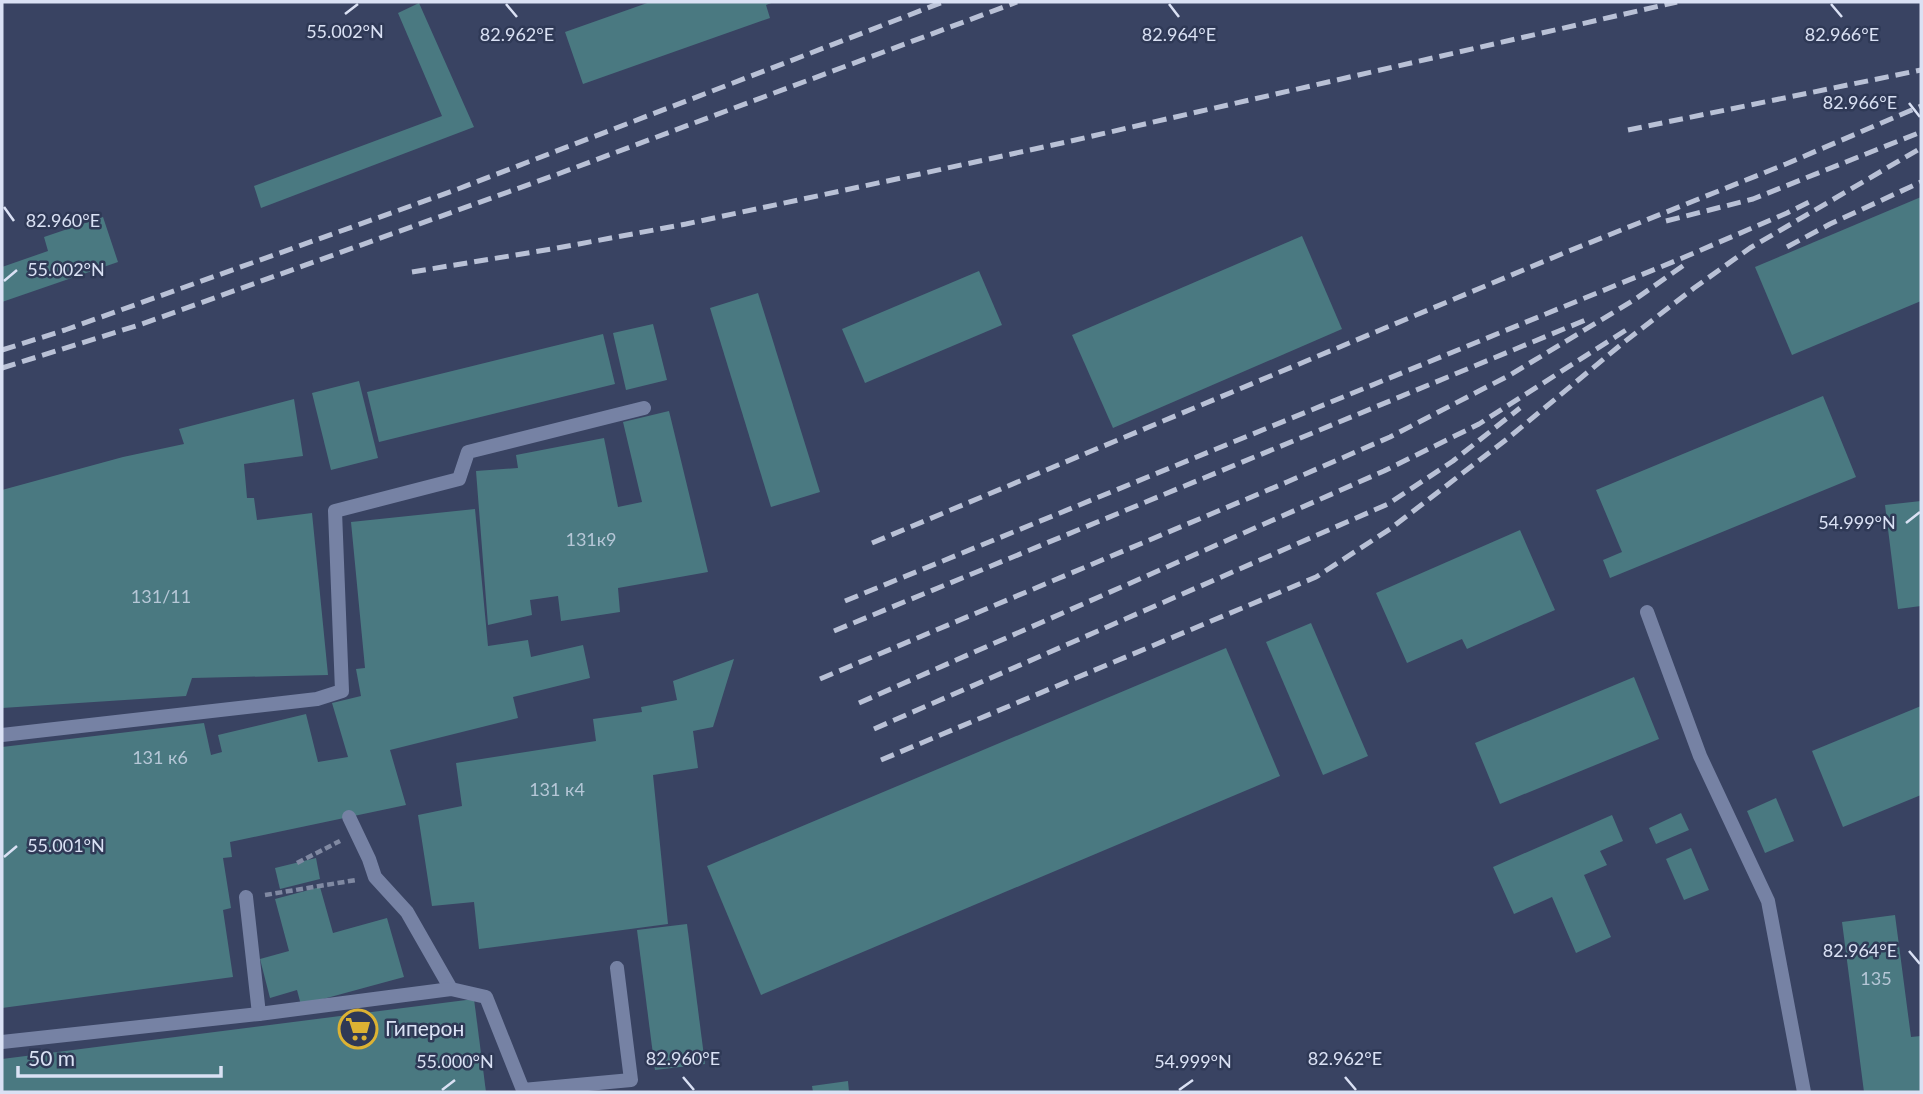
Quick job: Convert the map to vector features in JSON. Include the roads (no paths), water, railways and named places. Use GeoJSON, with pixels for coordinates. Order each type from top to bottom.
{"type":"FeatureCollection","features":[{"type":"Feature","properties":{"kind":"lane"},"geometry":{"type":"LineString","coordinates":[[2,735],[317,699],[342,691],[335,511],[459,479],[468,452],[644,408]]}},
{"type":"Feature","properties":{"kind":"lane"},"geometry":{"type":"LineString","coordinates":[[1647,612],[1700,756],[1768,901],[1804,1092]]}},
{"type":"Feature","properties":{"kind":"lane"},"geometry":{"type":"LineString","coordinates":[[349,817],[375,877],[407,912],[451,989]]}},
{"type":"Feature","properties":{"kind":"lane"},"geometry":{"type":"LineString","coordinates":[[246,897],[259,1014]]}},
{"type":"Feature","properties":{"kind":"lane"},"geometry":{"type":"LineString","coordinates":[[2,1042],[259,1014],[451,989],[486,997],[523,1091],[631,1086],[617,968]]}},
{"type":"Feature","properties":{"kind":"railway"},"geometry":{"type":"LineString","coordinates":[[2,350],[65,330],[458,189],[943,2]]}},
{"type":"Feature","properties":{"kind":"railway"},"geometry":{"type":"LineString","coordinates":[[2,368],[142,324],[558,174],[1017,2]]}},
{"type":"Feature","properties":{"kind":"railway"},"geometry":{"type":"LineString","coordinates":[[412,272],[686,224],[1062,143],[1677,2]]}},
{"type":"Feature","properties":{"kind":"railway"},"geometry":{"type":"LineString","coordinates":[[1628,130],[1921,70]]}},
{"type":"Feature","properties":{"kind":"railway"},"geometry":{"type":"LineString","coordinates":[[872,543],[1921,106]]}},
{"type":"Feature","properties":{"kind":"railway"},"geometry":{"type":"LineString","coordinates":[[1666,221],[1753,199],[1921,132]]}},
{"type":"Feature","properties":{"kind":"railway"},"geometry":{"type":"LineString","coordinates":[[881,760],[1316,577],[1390,529],[1507,439],[1623,343],[1750,248],[1921,148]]}},
{"type":"Feature","properties":{"kind":"railway"},"geometry":{"type":"LineString","coordinates":[[1787,247],[1921,182]]}},
{"type":"Feature","properties":{"kind":"railway"},"geometry":{"type":"LineString","coordinates":[[845,601],[1680,259],[1813,200]]}},
{"type":"Feature","properties":{"kind":"railway"},"geometry":{"type":"LineString","coordinates":[[820,679],[1390,437],[1510,375],[1634,300],[1687,263]]}},
{"type":"Feature","properties":{"kind":"railway"},"geometry":{"type":"LineString","coordinates":[[834,631],[1588,319]]}},
{"type":"Feature","properties":{"kind":"railway"},"geometry":{"type":"LineString","coordinates":[[859,703],[1384,471],[1479,424],[1626,330]]}},
{"type":"Feature","properties":{"kind":"railway"},"geometry":{"type":"LineString","coordinates":[[874,729],[1388,504],[1453,461],[1520,408]]}},
{"type":"Feature","properties":{"kind":"place","name":"Гиперон"},"geometry":{"type":"Point","coordinates":[358,1029]}}]}
